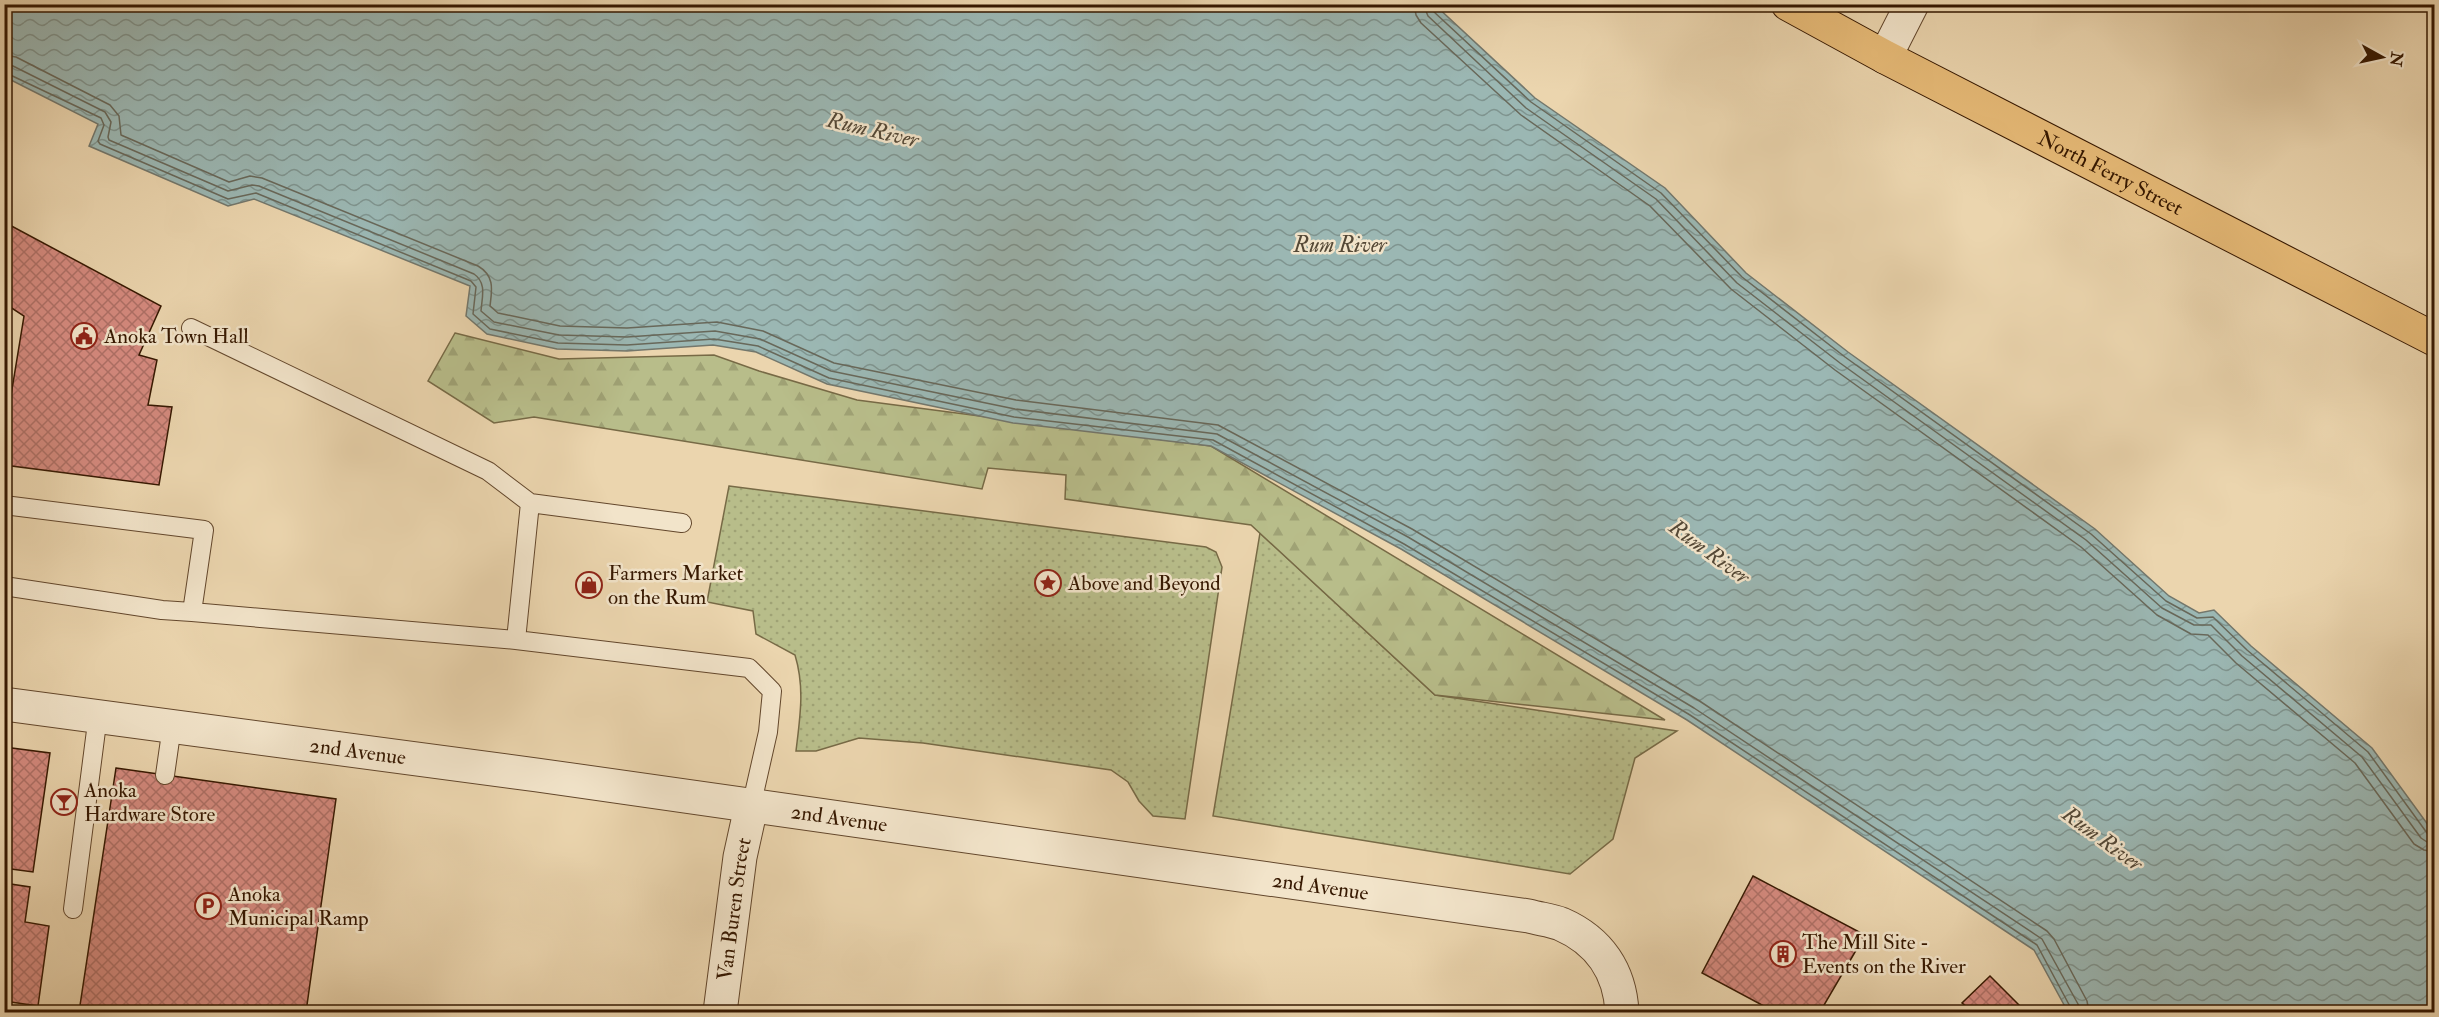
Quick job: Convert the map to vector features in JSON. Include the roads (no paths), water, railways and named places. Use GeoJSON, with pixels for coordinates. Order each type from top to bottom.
{"type":"FeatureCollection","features":[{"type":"Feature","properties":{"kind":"highway","name":"North Ferry Street"},"geometry":{"type":"LineString","coordinates":[[1788,4],[1885,57],[2434,339]]}},
{"type":"Feature","properties":{"kind":"street"},"geometry":{"type":"LineString","coordinates":[[1885,57],[1912,4]]}},
{"type":"Feature","properties":{"kind":"street","name":"2nd Avenue"},"geometry":{"type":"LineString","coordinates":[[4,704],[537,775],[1529,916],[1561,924],[1585,938],[1600,951],[1613,970],[1621,994],[1622,1012]]}},
{"type":"Feature","properties":{"kind":"street","name":"Van Buren Street"},"geometry":{"type":"LineString","coordinates":[[720,1012],[740,857],[751,807]]}},
{"type":"Feature","properties":{"kind":"lane"},"geometry":{"type":"LineString","coordinates":[[191,328],[488,471],[530,503],[682,523]]}},
{"type":"Feature","properties":{"kind":"lane"},"geometry":{"type":"LineString","coordinates":[[516,640],[530,503]]}},
{"type":"Feature","properties":{"kind":"lane"},"geometry":{"type":"LineString","coordinates":[[4,505],[204,530],[192,612]]}},
{"type":"Feature","properties":{"kind":"lane"},"geometry":{"type":"LineString","coordinates":[[4,586],[162,610],[516,640],[749,668],[772,691],[768,732],[751,807]]}},
{"type":"Feature","properties":{"kind":"lane"},"geometry":{"type":"LineString","coordinates":[[73,909],[98,716]]}},
{"type":"Feature","properties":{"kind":"lane"},"geometry":{"type":"LineString","coordinates":[[165,774],[172,726]]}},
{"type":"Feature","properties":{"kind":"water","name":"Rum River"},"geometry":{"type":"Polygon","coordinates":[[[4,5],[1435,5],[1535,98],[1665,188],[1746,273],[1848,352],[2095,529],[2169,596],[2199,613],[2214,610],[2251,646],[2372,748],[2434,833],[2434,1012],[2068,1012],[2034,950],[1687,720],[1401,549],[1211,446],[1013,423],[827,384],[756,352],[713,345],[627,351],[557,349],[487,334],[466,316],[470,286],[254,199],[228,206],[89,146],[98,124],[5,77],[4,5]]]}},
{"type":"Feature","properties":{"kind":"place","name":"Anoka Town Hall"},"geometry":{"type":"Point","coordinates":[84,336]}},
{"type":"Feature","properties":{"kind":"place","name":"Above and Beyond"},"geometry":{"type":"Point","coordinates":[1048,583]}},
{"type":"Feature","properties":{"kind":"place","name":"Farmers Market on the Rum"},"geometry":{"type":"Point","coordinates":[589,585]}},
{"type":"Feature","properties":{"kind":"place","name":"Anoka Hardware Store"},"geometry":{"type":"Point","coordinates":[64,802]}},
{"type":"Feature","properties":{"kind":"place","name":"Anoka Municipal Ramp"},"geometry":{"type":"Point","coordinates":[208,906]}},
{"type":"Feature","properties":{"kind":"place","name":"The Mill Site - Events on the River"},"geometry":{"type":"Point","coordinates":[1783,954]}}]}
